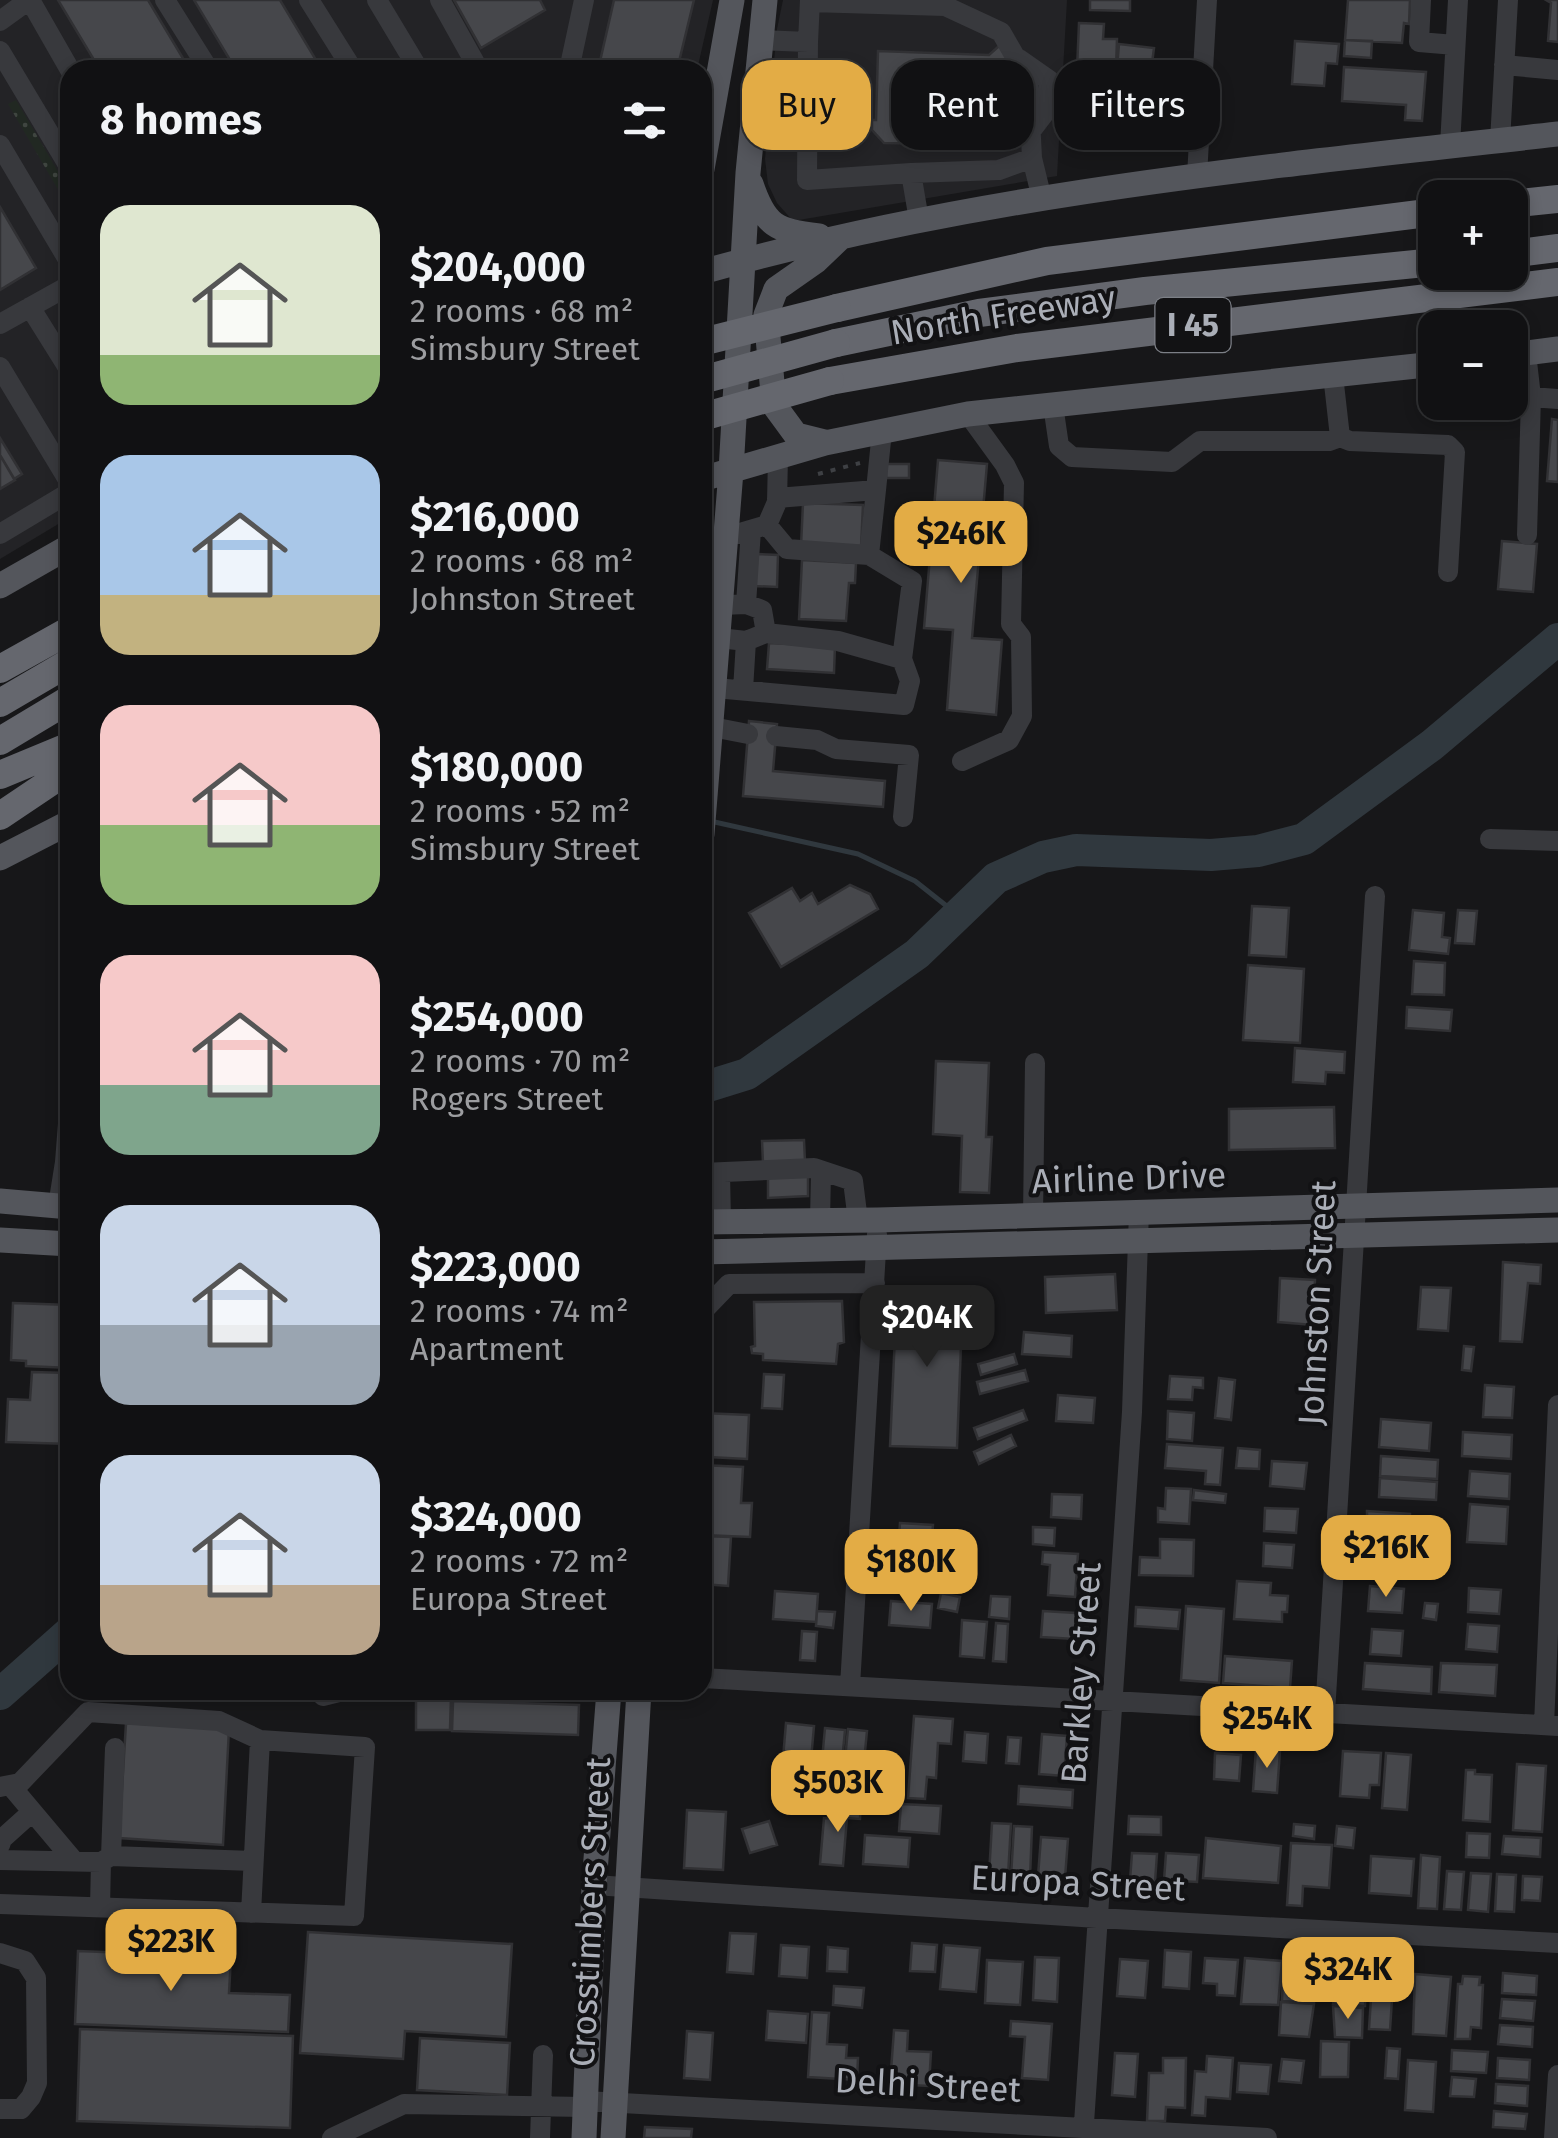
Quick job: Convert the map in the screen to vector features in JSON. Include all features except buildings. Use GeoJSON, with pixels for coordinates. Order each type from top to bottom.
{"type":"FeatureCollection","features":[{"type":"Feature","properties":{"kind":"highway"},"geometry":{"type":"LineString","coordinates":[[1528,202],[1558,199]]}},
{"type":"Feature","properties":{"kind":"highway","name":"North Freeway"},"geometry":{"type":"LineString","coordinates":[[712,339],[1047,261],[1418,214]]}},
{"type":"Feature","properties":{"kind":"highway"},"geometry":{"type":"LineString","coordinates":[[1528,253],[1558,248]]}},
{"type":"Feature","properties":{"kind":"highway"},"geometry":{"type":"LineString","coordinates":[[1528,257],[1558,259]]}},
{"type":"Feature","properties":{"kind":"highway","name":"North Freeway"},"geometry":{"type":"LineString","coordinates":[[712,377],[836,343],[979,313],[1146,291],[1418,264]]}},
{"type":"Feature","properties":{"kind":"highway","name":"North Freeway"},"geometry":{"type":"LineString","coordinates":[[712,415],[830,380],[1017,348],[1558,282]]}},
{"type":"Feature","properties":{"kind":"highway"},"geometry":{"type":"LineString","coordinates":[[0,669],[60,635]]}},
{"type":"Feature","properties":{"kind":"highway"},"geometry":{"type":"LineString","coordinates":[[0,661],[43,644]]}},
{"type":"Feature","properties":{"kind":"highway"},"geometry":{"type":"LineString","coordinates":[[0,703],[60,668]]}},
{"type":"Feature","properties":{"kind":"highway"},"geometry":{"type":"LineString","coordinates":[[0,742],[60,705]]}},
{"type":"Feature","properties":{"kind":"highway"},"geometry":{"type":"LineString","coordinates":[[0,774],[60,750]]}},
{"type":"Feature","properties":{"kind":"highway"},"geometry":{"type":"LineString","coordinates":[[0,816],[60,776]]}},
{"type":"Feature","properties":{"kind":"main road"},"geometry":{"type":"LineString","coordinates":[[712,113],[732,0]]}},
{"type":"Feature","properties":{"kind":"main road"},"geometry":{"type":"LineString","coordinates":[[712,702],[719,638],[734,605],[748,531],[731,471],[748,173],[765,0]]}},
{"type":"Feature","properties":{"kind":"main road"},"geometry":{"type":"LineString","coordinates":[[712,269],[920,220],[1042,199],[1196,176],[1558,134]]}},
{"type":"Feature","properties":{"kind":"main road"},"geometry":{"type":"LineString","coordinates":[[748,173],[761,214],[771,222],[796,233],[838,239]]}},
{"type":"Feature","properties":{"kind":"main road"},"geometry":{"type":"LineString","coordinates":[[825,443],[796,435],[774,405],[766,315],[776,290],[816,261],[838,239]]}},
{"type":"Feature","properties":{"kind":"main road"},"geometry":{"type":"LineString","coordinates":[[1528,353],[1558,349]]}},
{"type":"Feature","properties":{"kind":"main road"},"geometry":{"type":"LineString","coordinates":[[712,476],[825,443],[968,414],[1418,366]]}},
{"type":"Feature","properties":{"kind":"main road"},"geometry":{"type":"LineString","coordinates":[[0,586],[60,552]]}},
{"type":"Feature","properties":{"kind":"main road"},"geometry":{"type":"LineString","coordinates":[[0,858],[60,830]]}},
{"type":"Feature","properties":{"kind":"main road","name":"Airline Drive"},"geometry":{"type":"LineString","coordinates":[[713,1252],[877,1249],[1356,1207],[1558,1200]]}},
{"type":"Feature","properties":{"kind":"main road"},"geometry":{"type":"LineString","coordinates":[[0,1202],[60,1207]]}},
{"type":"Feature","properties":{"kind":"main road","name":"Airline Drive"},"geometry":{"type":"LineString","coordinates":[[712,1222],[1034,1216],[1140,1226],[1354,1235],[1558,1230]]}},
{"type":"Feature","properties":{"kind":"main road"},"geometry":{"type":"LineString","coordinates":[[0,1240],[60,1243]]}},
{"type":"Feature","properties":{"kind":"main road","name":"Crosstimbers Street"},"geometry":{"type":"LineString","coordinates":[[584,2138],[594,1885],[609,1700]]}},
{"type":"Feature","properties":{"kind":"main road","name":"Crosstimbers Street"},"geometry":{"type":"LineString","coordinates":[[613,2138],[638,1700]]}},
{"type":"Feature","properties":{"kind":"street"},"geometry":{"type":"LineString","coordinates":[[0,21],[30,0],[64,60]]}},
{"type":"Feature","properties":{"kind":"street"},"geometry":{"type":"LineString","coordinates":[[165,0],[203,60]]}},
{"type":"Feature","properties":{"kind":"street"},"geometry":{"type":"LineString","coordinates":[[309,0],[347,60]]}},
{"type":"Feature","properties":{"kind":"street"},"geometry":{"type":"LineString","coordinates":[[377,0],[412,60]]}},
{"type":"Feature","properties":{"kind":"street"},"geometry":{"type":"LineString","coordinates":[[440,0],[473,60]]}},
{"type":"Feature","properties":{"kind":"street"},"geometry":{"type":"LineString","coordinates":[[571,60],[584,0]]}},
{"type":"Feature","properties":{"kind":"street"},"geometry":{"type":"LineString","coordinates":[[1196,176],[1207,0]]}},
{"type":"Feature","properties":{"kind":"street"},"geometry":{"type":"LineString","coordinates":[[1422,0],[1419,42],[1455,45]]}},
{"type":"Feature","properties":{"kind":"street"},"geometry":{"type":"LineString","coordinates":[[1450,146],[1458,0]]}},
{"type":"Feature","properties":{"kind":"street"},"geometry":{"type":"LineString","coordinates":[[1500,140],[1508,0]]}},
{"type":"Feature","properties":{"kind":"street"},"geometry":{"type":"LineString","coordinates":[[1032,158],[999,170],[807,180],[810,1],[946,3],[1002,32],[1028,79],[1032,158],[1042,199]]}},
{"type":"Feature","properties":{"kind":"street"},"geometry":{"type":"LineString","coordinates":[[759,40],[808,42]]}},
{"type":"Feature","properties":{"kind":"street"},"geometry":{"type":"LineString","coordinates":[[0,52],[60,151]]}},
{"type":"Feature","properties":{"kind":"street"},"geometry":{"type":"LineString","coordinates":[[1504,65],[1558,70]]}},
{"type":"Feature","properties":{"kind":"street"},"geometry":{"type":"LineString","coordinates":[[0,146],[60,245]]}},
{"type":"Feature","properties":{"kind":"street"},"geometry":{"type":"LineString","coordinates":[[910,173],[920,220]]}},
{"type":"Feature","properties":{"kind":"street"},"geometry":{"type":"LineString","coordinates":[[0,324],[60,290]]}},
{"type":"Feature","properties":{"kind":"street"},"geometry":{"type":"LineString","coordinates":[[30,307],[60,355]]}},
{"type":"Feature","properties":{"kind":"street"},"geometry":{"type":"LineString","coordinates":[[0,367],[60,467]]}},
{"type":"Feature","properties":{"kind":"street"},"geometry":{"type":"LineString","coordinates":[[1332,376],[1340,438]]}},
{"type":"Feature","properties":{"kind":"street"},"geometry":{"type":"LineString","coordinates":[[1526,535],[1531,397],[1528,387]]}},
{"type":"Feature","properties":{"kind":"street"},"geometry":{"type":"LineString","coordinates":[[1531,397],[1558,399]]}},
{"type":"Feature","properties":{"kind":"street"},"geometry":{"type":"LineString","coordinates":[[1053,405],[1062,450],[1072,457],[1172,462],[1200,440],[1340,438],[1448,445],[1452,448],[1448,572]]}},
{"type":"Feature","properties":{"kind":"street"},"geometry":{"type":"LineString","coordinates":[[962,761],[1009,740],[1022,716],[1021,637],[1011,624],[1014,483],[1005,464],[968,414]]}},
{"type":"Feature","properties":{"kind":"street"},"geometry":{"type":"LineString","coordinates":[[869,555],[882,431]]}},
{"type":"Feature","properties":{"kind":"street"},"geometry":{"type":"LineString","coordinates":[[715,688],[904,705],[910,681],[902,659],[912,580],[869,555],[787,549],[748,531],[777,498],[778,457]]}},
{"type":"Feature","properties":{"kind":"street"},"geometry":{"type":"LineString","coordinates":[[777,498],[876,490]]}},
{"type":"Feature","properties":{"kind":"street"},"geometry":{"type":"LineString","coordinates":[[0,534],[60,498]]}},
{"type":"Feature","properties":{"kind":"street"},"geometry":{"type":"LineString","coordinates":[[734,605],[762,610],[766,633]]}},
{"type":"Feature","properties":{"kind":"street"},"geometry":{"type":"LineString","coordinates":[[719,638],[746,641],[766,633],[838,641],[902,659]]}},
{"type":"Feature","properties":{"kind":"street"},"geometry":{"type":"LineString","coordinates":[[743,690],[746,641]]}},
{"type":"Feature","properties":{"kind":"street"},"geometry":{"type":"LineString","coordinates":[[712,727],[748,734]]}},
{"type":"Feature","properties":{"kind":"street"},"geometry":{"type":"LineString","coordinates":[[776,736],[817,740],[836,749],[909,755],[903,817]]}},
{"type":"Feature","properties":{"kind":"street"},"geometry":{"type":"LineString","coordinates":[[1490,839],[1558,842]]}},
{"type":"Feature","properties":{"kind":"street","name":"Johnston Street"},"geometry":{"type":"LineString","coordinates":[[1326,1713],[1375,896]]}},
{"type":"Feature","properties":{"kind":"street"},"geometry":{"type":"LineString","coordinates":[[1034,1216],[1035,1063]]}},
{"type":"Feature","properties":{"kind":"street"},"geometry":{"type":"LineString","coordinates":[[712,1173],[814,1168],[853,1181],[877,1249],[850,1686]]}},
{"type":"Feature","properties":{"kind":"street"},"geometry":{"type":"LineString","coordinates":[[820,1221],[822,1171]]}},
{"type":"Feature","properties":{"kind":"street","name":"Barkley Street"},"geometry":{"type":"LineString","coordinates":[[1084,2132],[1132,1412],[1140,1226]]}},
{"type":"Feature","properties":{"kind":"street"},"geometry":{"type":"LineString","coordinates":[[834,1250],[834,1284]]}},
{"type":"Feature","properties":{"kind":"street"},"geometry":{"type":"LineString","coordinates":[[713,1252],[725,1286]]}},
{"type":"Feature","properties":{"kind":"street"},"geometry":{"type":"LineString","coordinates":[[712,1301],[725,1286],[875,1284]]}},
{"type":"Feature","properties":{"kind":"street"},"geometry":{"type":"LineString","coordinates":[[712,1679],[1551,1726],[1558,1406]]}},
{"type":"Feature","properties":{"kind":"street"},"geometry":{"type":"LineString","coordinates":[[0,1904],[354,1916],[365,1747],[260,1740],[219,1721],[117,1731],[88,1712],[20,1783],[5,1786]]}},
{"type":"Feature","properties":{"kind":"street"},"geometry":{"type":"LineString","coordinates":[[100,1908],[117,1731]]}},
{"type":"Feature","properties":{"kind":"street"},"geometry":{"type":"LineString","coordinates":[[251,1912],[260,1740]]}},
{"type":"Feature","properties":{"kind":"street"},"geometry":{"type":"LineString","coordinates":[[5,1786],[74,1862]]}},
{"type":"Feature","properties":{"kind":"street"},"geometry":{"type":"LineString","coordinates":[[0,1845],[32,1812]]}},
{"type":"Feature","properties":{"kind":"street"},"geometry":{"type":"LineString","coordinates":[[0,1860],[253,1861]]}},
{"type":"Feature","properties":{"kind":"street","name":"Europa Street"},"geometry":{"type":"LineString","coordinates":[[594,1885],[1558,1943]]}},
{"type":"Feature","properties":{"kind":"street"},"geometry":{"type":"LineString","coordinates":[[0,1953],[25,1961],[36,1978],[36,2083],[21,2109],[0,2108]]}},
{"type":"Feature","properties":{"kind":"street"},"geometry":{"type":"LineString","coordinates":[[540,2138],[543,2055]]}},
{"type":"Feature","properties":{"kind":"street"},"geometry":{"type":"LineString","coordinates":[[1554,2138],[1558,2075]]}},
{"type":"Feature","properties":{"kind":"street","name":"Delhi Street"},"geometry":{"type":"LineString","coordinates":[[332,2138],[404,2104],[542,2107],[614,2100],[1084,2132],[1268,2138]]}},
{"type":"Feature","properties":{"kind":"shaded area"},"geometry":{"type":"Polygon","coordinates":[[[0,0],[713,0],[699,60],[60,60],[60,523],[0,559],[0,0]]]}},
{"type":"Feature","properties":{"kind":"shaded area"},"geometry":{"type":"Polygon","coordinates":[[[783,0],[1067,0],[1064,60],[1054,60],[1057,176],[793,221],[777,203],[768,184],[766,150],[871,150],[871,60],[774,60],[783,0]]]}},
{"type":"Feature","properties":{"kind":"shaded area"},"geometry":{"type":"Polygon","coordinates":[[[16,100],[60,175],[60,193],[8,104],[16,100]]]}},
{"type":"Feature","properties":{"kind":"waterway"},"geometry":{"type":"LineString","coordinates":[[712,1085],[747,1074],[917,954],[996,878],[1043,857],[1076,850],[1211,855],[1258,851],[1304,839],[1432,745],[1558,639]]}},
{"type":"Feature","properties":{"kind":"waterway"},"geometry":{"type":"LineString","coordinates":[[712,821],[858,854],[915,881],[958,915]]}},
{"type":"Feature","properties":{"kind":"waterway"},"geometry":{"type":"LineString","coordinates":[[0,1694],[60,1641]]}}]}
